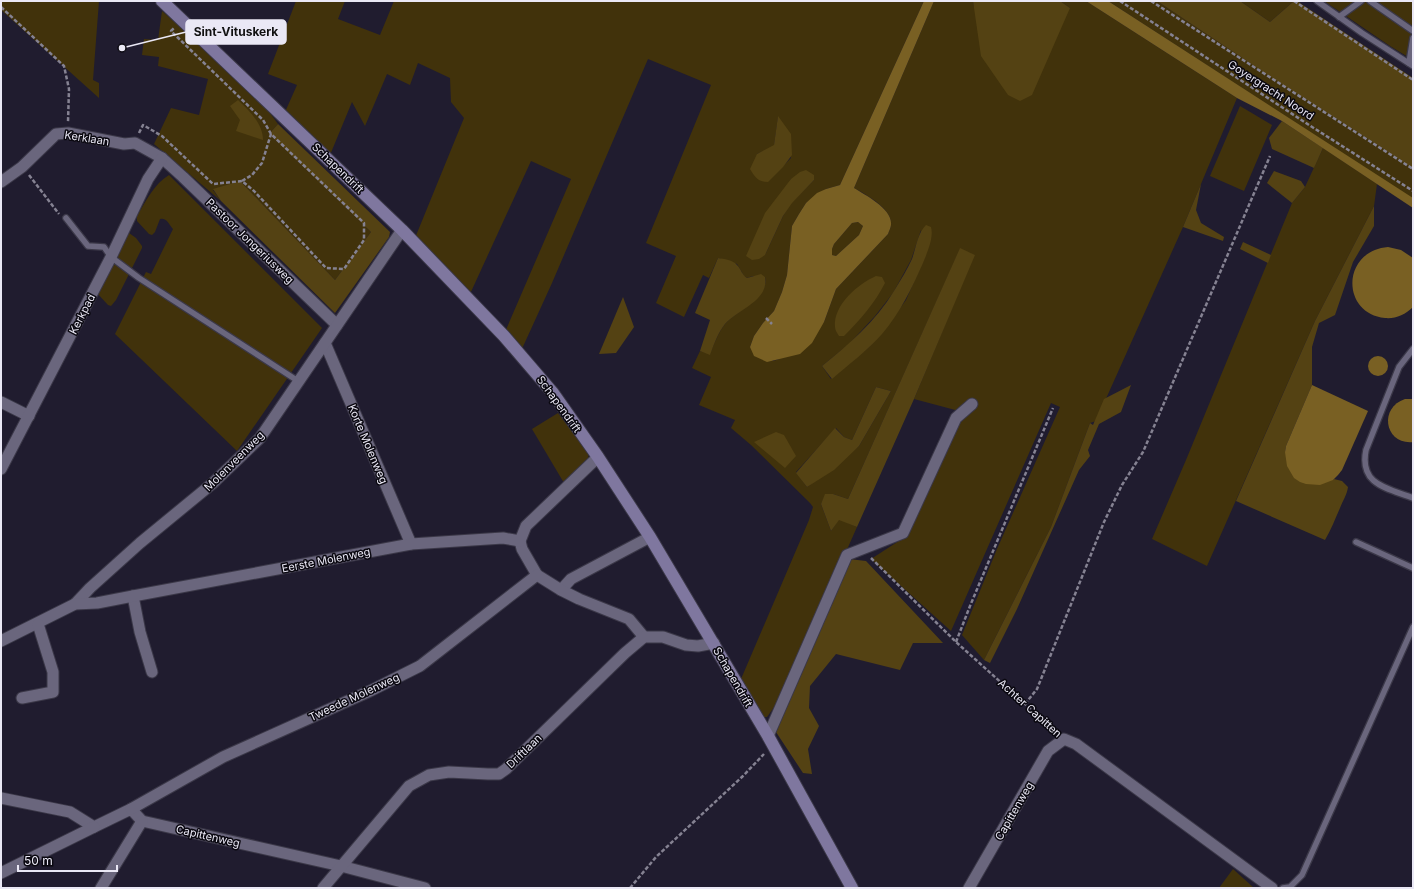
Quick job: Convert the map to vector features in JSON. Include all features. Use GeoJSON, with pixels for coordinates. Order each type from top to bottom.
{"type":"FeatureCollection","features":[{"type":"Feature","properties":{"kind":"street","name":"Schapendrift"},"geometry":{"type":"LineString","coordinates":[[162,1],[402,230],[504,336],[554,393],[650,537],[714,643],[852,888]]}},
{"type":"Feature","properties":{"kind":"street","name":"Kerklaan"},"geometry":{"type":"LineString","coordinates":[[1,182],[22,167],[56,134],[68,133],[124,144],[135,143],[162,158]]}},
{"type":"Feature","properties":{"kind":"street","name":"Kerkpad"},"geometry":{"type":"LineString","coordinates":[[1,469],[111,257],[148,179],[162,158]]}},
{"type":"Feature","properties":{"kind":"street","name":"Pastoor Jongeriusweg"},"geometry":{"type":"LineString","coordinates":[[162,158],[337,325]]}},
{"type":"Feature","properties":{"kind":"street","name":"Molenveenweg"},"geometry":{"type":"LineString","coordinates":[[75,604],[90,588],[140,543],[213,483],[260,438],[402,230]]}},
{"type":"Feature","properties":{"kind":"street","name":"Korte Molenweg"},"geometry":{"type":"LineString","coordinates":[[325,343],[411,544]]}},
{"type":"Feature","properties":{"kind":"street"},"geometry":{"type":"LineString","coordinates":[[1,402],[28,416]]}},
{"type":"Feature","properties":{"kind":"street"},"geometry":{"type":"LineString","coordinates":[[770,741],[847,555],[903,533],[956,418],[972,404]]}},
{"type":"Feature","properties":{"kind":"street"},"geometry":{"type":"LineString","coordinates":[[598,457],[526,526],[520,540],[522,549],[537,575],[579,599],[629,619],[644,637],[662,637],[686,645],[698,646],[714,643]]}},
{"type":"Feature","properties":{"kind":"street"},"geometry":{"type":"LineString","coordinates":[[561,590],[572,579],[650,537]]}},
{"type":"Feature","properties":{"kind":"street","name":"Eerste Molenweg"},"geometry":{"type":"LineString","coordinates":[[1,641],[38,624],[75,604],[133,596],[411,544],[503,538],[520,540]]}},
{"type":"Feature","properties":{"kind":"street","name":"Tweede Molenweg"},"geometry":{"type":"LineString","coordinates":[[131,809],[223,758],[370,691],[420,666],[537,575]]}},
{"type":"Feature","properties":{"kind":"street"},"geometry":{"type":"LineString","coordinates":[[133,596],[140,632],[152,672]]}},
{"type":"Feature","properties":{"kind":"street"},"geometry":{"type":"LineString","coordinates":[[22,698],[52,692],[53,672],[38,624]]}},
{"type":"Feature","properties":{"kind":"street","name":"Driftlaan"},"geometry":{"type":"LineString","coordinates":[[323,888],[409,786],[429,775],[450,772],[498,774],[506,769],[625,653],[644,637]]}},
{"type":"Feature","properties":{"kind":"street","name":"Capittenweg"},"geometry":{"type":"LineString","coordinates":[[969,888],[1048,751],[1064,739]]}},
{"type":"Feature","properties":{"kind":"street","name":"Achter Capitten"},"geometry":{"type":"LineString","coordinates":[[1064,739],[1076,744],[1272,888]]}},
{"type":"Feature","properties":{"kind":"street"},"geometry":{"type":"LineString","coordinates":[[1,798],[70,812],[94,827]]}},
{"type":"Feature","properties":{"kind":"street"},"geometry":{"type":"LineString","coordinates":[[1,873],[131,809],[142,821],[101,888]]}},
{"type":"Feature","properties":{"kind":"street","name":"Capittenweg"},"geometry":{"type":"LineString","coordinates":[[142,821],[341,866],[426,888]]}},
{"type":"Feature","properties":{"kind":"lane"},"geometry":{"type":"LineString","coordinates":[[1317,1],[1411,64],[1413,38]]}},
{"type":"Feature","properties":{"kind":"lane"},"geometry":{"type":"LineString","coordinates":[[1339,17],[1360,1]]}},
{"type":"Feature","properties":{"kind":"lane"},"geometry":{"type":"LineString","coordinates":[[1370,1],[1413,31]]}},
{"type":"Feature","properties":{"kind":"lane"},"geometry":{"type":"LineString","coordinates":[[66,218],[88,246],[104,247],[111,257],[140,278],[298,381]]}},
{"type":"Feature","properties":{"kind":"lane"},"geometry":{"type":"LineString","coordinates":[[1413,349],[1399,367],[1366,450],[1364,460],[1365,468],[1369,477],[1379,485],[1413,498]]}},
{"type":"Feature","properties":{"kind":"lane"},"geometry":{"type":"LineString","coordinates":[[1356,542],[1413,568]]}},
{"type":"Feature","properties":{"kind":"lane"},"geometry":{"type":"LineString","coordinates":[[1283,888],[1290,887],[1302,875],[1413,627]]}},
{"type":"Feature","properties":{"kind":"path","name":"Goyergracht Noord"},"geometry":{"type":"LineString","coordinates":[[1120,1],[1309,125],[1413,191]]}},
{"type":"Feature","properties":{"kind":"path"},"geometry":{"type":"LineString","coordinates":[[1150,1],[1413,170]]}},
{"type":"Feature","properties":{"kind":"path"},"geometry":{"type":"LineString","coordinates":[[1294,1],[1413,80]]}},
{"type":"Feature","properties":{"kind":"path"},"geometry":{"type":"LineString","coordinates":[[1,7],[64,66],[69,89],[68,133]]}},
{"type":"Feature","properties":{"kind":"path"},"geometry":{"type":"LineString","coordinates":[[182,20],[171,31],[263,120],[271,134],[364,223],[364,240],[344,269],[326,268],[254,192],[242,182]]}},
{"type":"Feature","properties":{"kind":"path"},"geometry":{"type":"LineString","coordinates":[[135,143],[143,125],[162,136],[213,184],[242,182],[252,175],[262,163],[271,134]]}},
{"type":"Feature","properties":{"kind":"path"},"geometry":{"type":"LineString","coordinates":[[1025,704],[1037,689],[1104,522],[1122,485],[1143,452],[1270,156]]}},
{"type":"Feature","properties":{"kind":"path"},"geometry":{"type":"LineString","coordinates":[[22,167],[57,212],[66,218]]}},
{"type":"Feature","properties":{"kind":"path"},"geometry":{"type":"LineString","coordinates":[[766,318],[772,324]]}},
{"type":"Feature","properties":{"kind":"path"},"geometry":{"type":"LineString","coordinates":[[956,642],[1054,408]]}},
{"type":"Feature","properties":{"kind":"path","name":"Achter Capitten"},"geometry":{"type":"LineString","coordinates":[[865,547],[871,558],[956,642],[1064,739]]}},
{"type":"Feature","properties":{"kind":"path"},"geometry":{"type":"LineString","coordinates":[[630,888],[656,857],[743,776],[770,741]]}},
{"type":"Feature","properties":{"kind":"shaded area"},"geometry":{"type":"Polygon","coordinates":[[[1,1],[99,1],[93,80],[99,83],[99,98],[1,10],[1,1]]]}},
{"type":"Feature","properties":{"kind":"shaded area"},"geometry":{"type":"Polygon","coordinates":[[[296,1],[345,1],[338,19],[380,35],[394,1],[924,1],[840,185],[826,189],[806,203],[792,226],[787,275],[782,292],[774,311],[754,336],[750,347],[773,361],[779,359],[824,322],[836,289],[888,234],[891,225],[888,213],[865,194],[854,188],[934,1],[973,1],[974,7],[1070,8],[1060,1],[1086,1],[1237,98],[1183,227],[1096,421],[1090,423],[1051,527],[984,660],[962,635],[997,549],[1060,407],[1051,403],[951,631],[871,559],[905,537],[959,411],[914,399],[974,255],[960,249],[848,499],[833,494],[826,494],[821,504],[831,531],[839,519],[857,527],[782,696],[767,717],[763,717],[741,679],[809,520],[813,507],[751,445],[731,428],[735,420],[699,405],[711,377],[692,368],[700,351],[710,354],[718,335],[725,324],[751,303],[762,291],[765,284],[765,277],[753,276],[747,278],[744,276],[737,264],[718,258],[709,278],[703,275],[684,317],[656,303],[676,256],[646,243],[711,85],[648,59],[552,283],[521,351],[505,332],[571,179],[531,161],[470,294],[415,238],[464,118],[451,102],[450,78],[418,63],[410,85],[387,74],[365,126],[352,102],[330,155],[285,112],[297,85],[268,74],[296,1]],[[778,117],[774,146],[757,154],[768,181],[791,158],[778,117]],[[791,179],[765,255],[783,216],[791,203],[814,180],[791,179]],[[921,230],[911,260],[893,293],[875,316],[849,344],[822,366],[831,379],[869,347],[882,333],[906,300],[925,257],[921,230]],[[876,387],[852,440],[844,437],[836,428],[796,472],[807,487],[859,446],[891,391],[876,387]]]}},
{"type":"Feature","properties":{"kind":"shaded area"},"geometry":{"type":"Polygon","coordinates":[[[924,1],[934,1],[854,188],[877,203],[888,213],[891,225],[888,234],[836,289],[824,322],[812,343],[800,354],[767,362],[754,356],[750,347],[754,336],[774,311],[782,292],[787,275],[792,226],[806,203],[817,193],[840,185],[924,1]],[[858,222],[852,223],[834,244],[832,255],[836,256],[859,235],[863,226],[858,222]]]}},
{"type":"Feature","properties":{"kind":"shaded area"},"geometry":{"type":"Polygon","coordinates":[[[973,1],[1060,1],[1070,8],[1032,95],[1020,101],[1008,95],[981,56],[973,1]]]}},
{"type":"Feature","properties":{"kind":"shaded area"},"geometry":{"type":"Polygon","coordinates":[[[1086,1],[1108,1],[1413,198],[1413,208],[1282,121],[1237,98],[1086,1]]]}},
{"type":"Feature","properties":{"kind":"shaded area"},"geometry":{"type":"Polygon","coordinates":[[[1108,1],[1157,1],[1413,169],[1413,199],[1108,1]]]}},
{"type":"Feature","properties":{"kind":"shaded area"},"geometry":{"type":"Polygon","coordinates":[[[1157,1],[1240,1],[1270,22],[1294,1],[1297,1],[1413,78],[1413,169],[1274,79],[1157,1]]]}},
{"type":"Feature","properties":{"kind":"shaded area"},"geometry":{"type":"Polygon","coordinates":[[[1240,1],[1294,1],[1270,22],[1240,1]]]}},
{"type":"Feature","properties":{"kind":"shaded area"},"geometry":{"type":"Polygon","coordinates":[[[1324,1],[1413,1],[1413,60],[1390,46],[1324,1]]]}},
{"type":"Feature","properties":{"kind":"shaded area"},"geometry":{"type":"Polygon","coordinates":[[[162,11],[198,42],[264,105],[278,124],[269,134],[371,232],[335,280],[240,181],[213,190],[221,201],[154,144],[171,108],[199,115],[208,79],[158,66],[159,57],[142,55],[144,39],[158,40],[162,11]]]}},
{"type":"Feature","properties":{"kind":"shaded area"},"geometry":{"type":"Polygon","coordinates":[[[238,100],[251,113],[258,123],[261,128],[263,140],[236,131],[240,120],[230,106],[238,100]]]}},
{"type":"Feature","properties":{"kind":"shaded area"},"geometry":{"type":"Polygon","coordinates":[[[1240,106],[1272,125],[1244,191],[1210,176],[1240,106]]]}},
{"type":"Feature","properties":{"kind":"shaded area"},"geometry":{"type":"Polygon","coordinates":[[[778,116],[791,134],[792,155],[783,167],[768,182],[765,182],[757,178],[750,169],[757,154],[774,145],[778,116]]]}},
{"type":"Feature","properties":{"kind":"shaded area"},"geometry":{"type":"Polygon","coordinates":[[[1282,121],[1323,148],[1314,168],[1272,149],[1269,138],[1282,121]]]}},
{"type":"Feature","properties":{"kind":"shaded area"},"geometry":{"type":"Polygon","coordinates":[[[278,124],[390,232],[389,237],[335,313],[221,201],[213,189],[240,181],[335,280],[371,232],[269,134],[278,124]]]}},
{"type":"Feature","properties":{"kind":"shaded area"},"geometry":{"type":"Polygon","coordinates":[[[1323,148],[1377,184],[1374,206],[1315,321],[1207,566],[1152,539],[1292,203],[1305,187],[1323,148]]]}},
{"type":"Feature","properties":{"kind":"shaded area"},"geometry":{"type":"Polygon","coordinates":[[[806,170],[814,175],[814,180],[792,203],[783,216],[765,255],[759,259],[752,260],[746,256],[765,213],[791,179],[800,172],[806,170]]]}},
{"type":"Feature","properties":{"kind":"shaded area"},"geometry":{"type":"Polygon","coordinates":[[[1274,171],[1301,181],[1305,187],[1292,203],[1267,183],[1274,171]]]}},
{"type":"Feature","properties":{"kind":"shaded area"},"geometry":{"type":"Polygon","coordinates":[[[169,175],[322,328],[237,451],[115,334],[146,272],[151,274],[173,229],[166,220],[160,219],[155,232],[152,235],[149,234],[137,221],[137,216],[151,193],[159,183],[169,175]]]}},
{"type":"Feature","properties":{"kind":"shaded area"},"geometry":{"type":"Polygon","coordinates":[[[1201,184],[1196,210],[1201,223],[1224,237],[1223,241],[1183,227],[1201,184]]]}},
{"type":"Feature","properties":{"kind":"shaded area"},"geometry":{"type":"Polygon","coordinates":[[[1374,206],[1374,226],[1353,262],[1335,315],[1319,323],[1312,347],[1312,385],[1286,446],[1285,452],[1333,480],[1342,481],[1348,487],[1346,495],[1325,540],[1236,501],[1315,321],[1374,206]]]}},
{"type":"Feature","properties":{"kind":"shaded area"},"geometry":{"type":"Polygon","coordinates":[[[858,222],[863,226],[859,235],[836,256],[832,255],[834,244],[852,223],[858,222]]]}},
{"type":"Feature","properties":{"kind":"shaded area"},"geometry":{"type":"Polygon","coordinates":[[[926,225],[931,227],[932,231],[930,245],[923,263],[900,309],[882,334],[864,352],[832,379],[822,366],[861,332],[887,302],[910,263],[919,237],[926,225]]]}},
{"type":"Feature","properties":{"kind":"shaded area"},"geometry":{"type":"Polygon","coordinates":[[[129,233],[136,238],[142,248],[116,300],[111,306],[108,305],[97,293],[127,234],[129,233]]]}},
{"type":"Feature","properties":{"kind":"shaded area"},"geometry":{"type":"Polygon","coordinates":[[[1243,242],[1271,255],[1268,263],[1240,249],[1243,242]]]}},
{"type":"Feature","properties":{"kind":"shaded area"},"geometry":{"type":"Polygon","coordinates":[[[1388,247],[1401,250],[1413,258],[1413,307],[1400,316],[1392,318],[1385,318],[1371,314],[1360,306],[1354,295],[1352,282],[1355,270],[1362,259],[1373,251],[1388,247]]]}},
{"type":"Feature","properties":{"kind":"shaded area"},"geometry":{"type":"Polygon","coordinates":[[[960,248],[975,255],[914,399],[857,527],[839,520],[831,531],[821,504],[825,494],[833,494],[848,499],[960,248]]]}},
{"type":"Feature","properties":{"kind":"shaded area"},"geometry":{"type":"Polygon","coordinates":[[[718,258],[735,263],[747,278],[761,274],[765,277],[765,285],[763,292],[758,298],[725,324],[718,335],[710,355],[700,351],[710,320],[695,313],[718,258]]]}},
{"type":"Feature","properties":{"kind":"shaded area"},"geometry":{"type":"Polygon","coordinates":[[[876,276],[882,277],[885,283],[881,290],[856,324],[844,336],[839,336],[835,328],[835,319],[842,303],[862,284],[876,276]]]}},
{"type":"Feature","properties":{"kind":"shaded area"},"geometry":{"type":"Polygon","coordinates":[[[623,297],[634,327],[616,353],[599,354],[623,297]]]}},
{"type":"Feature","properties":{"kind":"shaded area"},"geometry":{"type":"Polygon","coordinates":[[[1378,356],[1385,359],[1388,366],[1385,373],[1378,376],[1371,373],[1368,366],[1371,359],[1378,356]]]}},
{"type":"Feature","properties":{"kind":"shaded area"},"geometry":{"type":"Polygon","coordinates":[[[1131,385],[1121,412],[1099,424],[1088,450],[1090,456],[1079,470],[1017,609],[990,663],[984,660],[1051,527],[1090,423],[1093,425],[1104,399],[1131,385]]]}},
{"type":"Feature","properties":{"kind":"shaded area"},"geometry":{"type":"Polygon","coordinates":[[[1312,385],[1368,411],[1342,470],[1333,480],[1320,485],[1306,484],[1294,478],[1287,466],[1285,452],[1286,446],[1312,385]]]}},
{"type":"Feature","properties":{"kind":"shaded area"},"geometry":{"type":"Polygon","coordinates":[[[876,387],[891,391],[859,446],[834,470],[807,487],[796,473],[835,428],[844,437],[852,440],[876,387]]]}},
{"type":"Feature","properties":{"kind":"shaded area"},"geometry":{"type":"Polygon","coordinates":[[[1405,399],[1413,399],[1413,442],[1396,438],[1388,425],[1388,417],[1391,410],[1396,404],[1405,399]]]}},
{"type":"Feature","properties":{"kind":"shaded area"},"geometry":{"type":"Polygon","coordinates":[[[558,413],[588,453],[589,463],[564,483],[532,429],[558,413]]]}},
{"type":"Feature","properties":{"kind":"shaded area"},"geometry":{"type":"Polygon","coordinates":[[[776,432],[784,435],[796,456],[785,468],[754,442],[776,432]]]}},
{"type":"Feature","properties":{"kind":"shaded area"},"geometry":{"type":"Polygon","coordinates":[[[849,559],[866,561],[943,643],[913,643],[900,670],[836,654],[810,686],[809,708],[819,726],[808,749],[812,774],[803,773],[776,732],[849,559]]]}},
{"type":"Feature","properties":{"kind":"shaded area"},"geometry":{"type":"Polygon","coordinates":[[[1233,869],[1254,888],[1219,888],[1233,869]]]}},
{"type":"Feature","properties":{"kind":"place","name":"Sint-Vituskerk"},"geometry":{"type":"Point","coordinates":[122,48]}}]}
